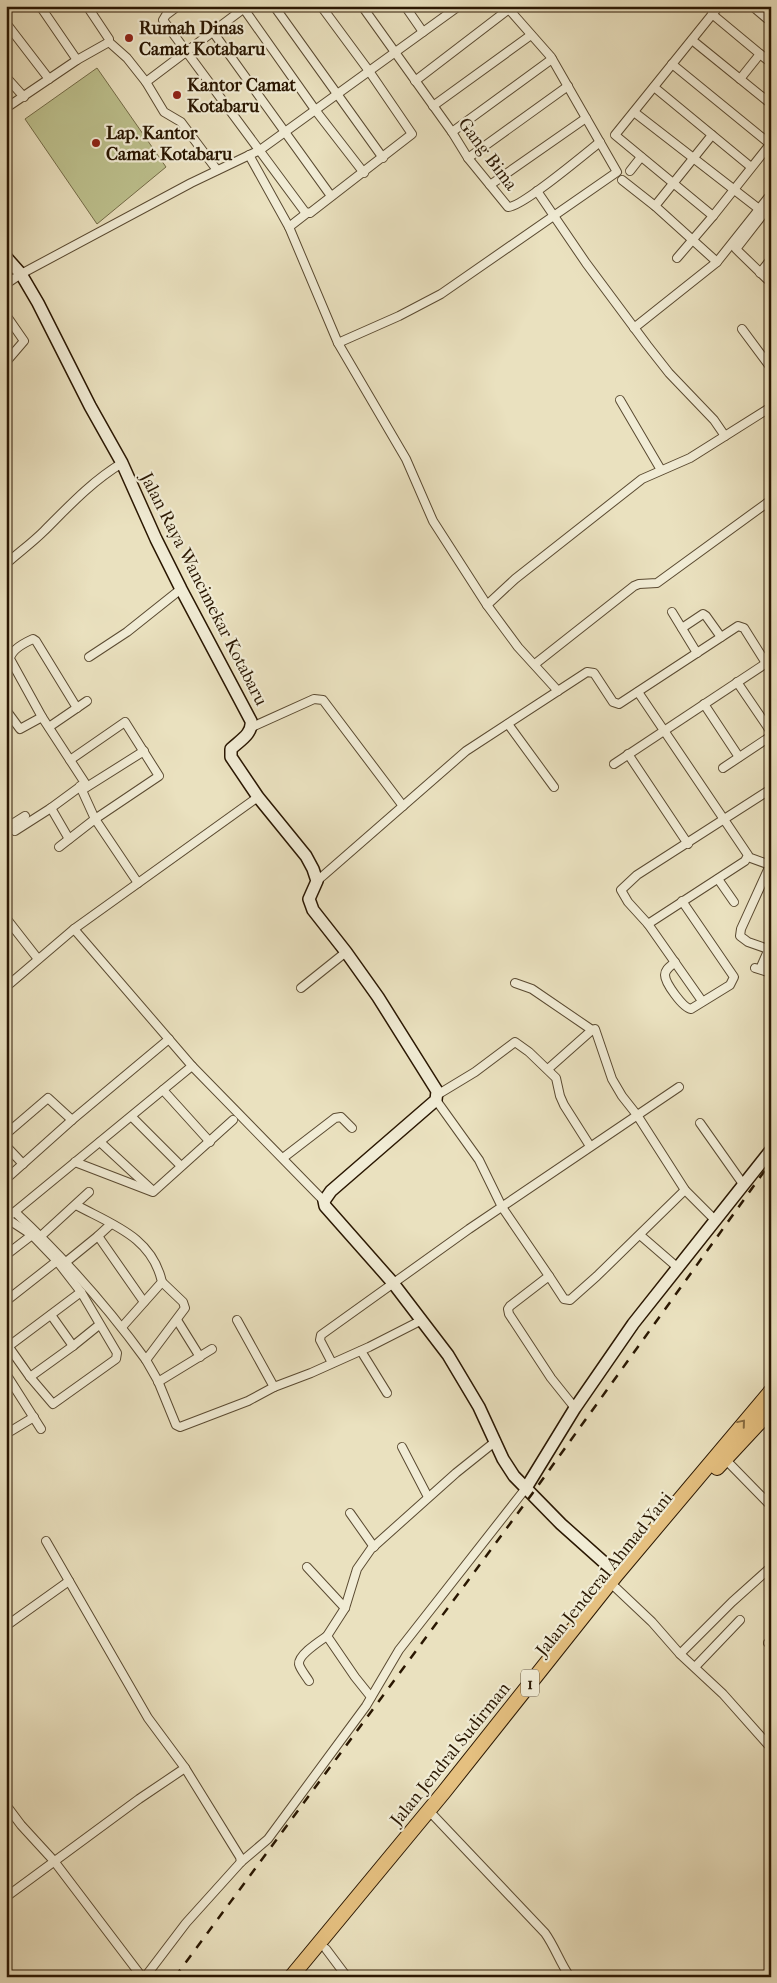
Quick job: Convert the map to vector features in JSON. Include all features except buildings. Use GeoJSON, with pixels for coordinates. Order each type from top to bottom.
{"type":"FeatureCollection","features":[{"type":"Feature","properties":{"kind":"highway","name":"Jalan Jendral Sudirman"},"geometry":{"type":"LineString","coordinates":[[291,1977],[444,1792],[617,1574],[771,1391]]}},
{"type":"Feature","properties":{"kind":"highway","name":"Jalan Jenderal Ahmad Yani"},"geometry":{"type":"LineString","coordinates":[[301,1977],[326,1949],[616,1588],[725,1459],[771,1410]]}},
{"type":"Feature","properties":{"kind":"street"},"geometry":{"type":"LineString","coordinates":[[40,6],[77,60]]}},
{"type":"Feature","properties":{"kind":"street"},"geometry":{"type":"LineString","coordinates":[[87,6],[109,39],[109,42],[127,58],[146,82],[164,112],[181,122],[217,170]]}},
{"type":"Feature","properties":{"kind":"street"},"geometry":{"type":"LineString","coordinates":[[178,6],[166,15],[163,20],[307,213]]}},
{"type":"Feature","properties":{"kind":"street"},"geometry":{"type":"LineString","coordinates":[[274,6],[383,158]]}},
{"type":"Feature","properties":{"kind":"street"},"geometry":{"type":"LineString","coordinates":[[289,227],[364,173],[412,134],[321,6]]}},
{"type":"Feature","properties":{"kind":"street","name":"Gang Bima"},"geometry":{"type":"LineString","coordinates":[[362,6],[452,132],[468,158],[511,208],[537,191],[600,142]]}},
{"type":"Feature","properties":{"kind":"street"},"geometry":{"type":"LineString","coordinates":[[405,6],[423,32]]}},
{"type":"Feature","properties":{"kind":"street"},"geometry":{"type":"LineString","coordinates":[[6,284],[21,274],[217,170],[260,150],[459,6]]}},
{"type":"Feature","properties":{"kind":"street"},"geometry":{"type":"LineString","coordinates":[[713,216],[615,135],[719,6]]}},
{"type":"Feature","properties":{"kind":"street"},"geometry":{"type":"LineString","coordinates":[[752,6],[771,22]]}},
{"type":"Feature","properties":{"kind":"street"},"geometry":{"type":"LineString","coordinates":[[146,82],[246,8],[316,111],[364,173]]}},
{"type":"Feature","properties":{"kind":"street"},"geometry":{"type":"LineString","coordinates":[[338,343],[399,316],[441,294],[617,172],[552,59],[507,8],[415,81]]}},
{"type":"Feature","properties":{"kind":"street"},"geometry":{"type":"LineString","coordinates":[[712,14],[771,63]]}},
{"type":"Feature","properties":{"kind":"street"},"geometry":{"type":"LineString","coordinates":[[6,23],[49,79]]}},
{"type":"Feature","properties":{"kind":"street"},"geometry":{"type":"LineString","coordinates":[[213,32],[332,196]]}},
{"type":"Feature","properties":{"kind":"street"},"geometry":{"type":"LineString","coordinates":[[433,106],[531,35]]}},
{"type":"Feature","properties":{"kind":"street"},"geometry":{"type":"LineString","coordinates":[[692,40],[771,104]]}},
{"type":"Feature","properties":{"kind":"street"},"geometry":{"type":"LineString","coordinates":[[6,108],[77,60],[109,42]]}},
{"type":"Feature","properties":{"kind":"street"},"geometry":{"type":"LineString","coordinates":[[740,80],[760,54]]}},
{"type":"Feature","properties":{"kind":"street"},"geometry":{"type":"LineString","coordinates":[[452,132],[552,59]]}},
{"type":"Feature","properties":{"kind":"street"},"geometry":{"type":"LineString","coordinates":[[672,64],[770,144],[693,241],[677,258]]}},
{"type":"Feature","properties":{"kind":"street"},"geometry":{"type":"LineString","coordinates":[[6,77],[24,97]]}},
{"type":"Feature","properties":{"kind":"street"},"geometry":{"type":"LineString","coordinates":[[468,158],[568,86]]}},
{"type":"Feature","properties":{"kind":"street"},"geometry":{"type":"LineString","coordinates":[[654,87],[751,168]]}},
{"type":"Feature","properties":{"kind":"street"},"geometry":{"type":"LineString","coordinates":[[634,112],[733,191],[759,209]]}},
{"type":"Feature","properties":{"kind":"street"},"geometry":{"type":"LineString","coordinates":[[490,185],[586,118]]}},
{"type":"Feature","properties":{"kind":"street"},"geometry":{"type":"LineString","coordinates":[[655,206],[712,135]]}},
{"type":"Feature","properties":{"kind":"street"},"geometry":{"type":"LineString","coordinates":[[249,155],[289,227],[338,343],[406,459],[433,521],[487,606],[518,647],[558,692]]}},
{"type":"Feature","properties":{"kind":"street"},"geometry":{"type":"LineString","coordinates":[[630,171],[641,157]]}},
{"type":"Feature","properties":{"kind":"street"},"geometry":{"type":"LineString","coordinates":[[622,180],[655,206],[717,262]]}},
{"type":"Feature","properties":{"kind":"street"},"geometry":{"type":"LineString","coordinates":[[537,191],[586,263],[634,328],[669,373],[714,420],[725,436]]}},
{"type":"Feature","properties":{"kind":"street"},"geometry":{"type":"LineString","coordinates":[[634,328],[717,262],[771,194]]}},
{"type":"Feature","properties":{"kind":"street"},"geometry":{"type":"LineString","coordinates":[[771,204],[736,249],[771,283]]}},
{"type":"Feature","properties":{"kind":"street","name":"Jalan Raya Wancimekar Kotabaru"},"geometry":{"type":"LineString","coordinates":[[6,257],[21,274],[122,463],[180,589],[251,721],[252,727],[244,738],[231,749],[230,755],[258,797],[306,856],[317,881]]}},
{"type":"Feature","properties":{"kind":"street"},"geometry":{"type":"LineString","coordinates":[[760,273],[771,259]]}},
{"type":"Feature","properties":{"kind":"street"},"geometry":{"type":"LineString","coordinates":[[6,315],[24,341],[6,362]]}},
{"type":"Feature","properties":{"kind":"street"},"geometry":{"type":"LineString","coordinates":[[742,329],[771,368]]}},
{"type":"Feature","properties":{"kind":"street"},"geometry":{"type":"LineString","coordinates":[[620,400],[661,470]]}},
{"type":"Feature","properties":{"kind":"street"},"geometry":{"type":"LineString","coordinates":[[487,606],[515,579],[642,479],[690,458],[771,407]]}},
{"type":"Feature","properties":{"kind":"street"},"geometry":{"type":"LineString","coordinates":[[6,564],[103,474],[122,463]]}},
{"type":"Feature","properties":{"kind":"street"},"geometry":{"type":"LineString","coordinates":[[535,664],[634,586],[657,583],[771,500]]}},
{"type":"Feature","properties":{"kind":"street"},"geometry":{"type":"LineString","coordinates":[[89,657],[126,632],[180,589]]}},
{"type":"Feature","properties":{"kind":"street"},"geometry":{"type":"LineString","coordinates":[[672,612],[697,653]]}},
{"type":"Feature","properties":{"kind":"street"},"geometry":{"type":"LineString","coordinates":[[682,628],[703,614],[721,637]]}},
{"type":"Feature","properties":{"kind":"street"},"geometry":{"type":"LineString","coordinates":[[614,764],[768,662],[744,628],[738,626],[621,703],[616,704],[594,673],[587,672],[466,751],[317,881],[310,894],[310,904],[312,910],[346,952],[404,1037],[436,1091],[437,1098],[479,1160],[502,1207],[564,1299],[570,1300],[685,1190]]}},
{"type":"Feature","properties":{"kind":"street"},"geometry":{"type":"LineString","coordinates":[[77,708],[36,641],[33,639],[13,651],[10,659],[42,717],[85,783],[81,788]]}},
{"type":"Feature","properties":{"kind":"street"},"geometry":{"type":"LineString","coordinates":[[737,682],[771,732]]}},
{"type":"Feature","properties":{"kind":"street"},"geometry":{"type":"LineString","coordinates":[[638,692],[748,857],[770,864],[741,929],[740,936],[748,942],[770,947],[757,968],[771,973]]}},
{"type":"Feature","properties":{"kind":"street"},"geometry":{"type":"LineString","coordinates":[[252,727],[314,699],[323,700],[403,806]]}},
{"type":"Feature","properties":{"kind":"street"},"geometry":{"type":"LineString","coordinates":[[49,727],[87,701]]}},
{"type":"Feature","properties":{"kind":"street"},"geometry":{"type":"LineString","coordinates":[[704,704],[739,757]]}},
{"type":"Feature","properties":{"kind":"street"},"geometry":{"type":"LineString","coordinates":[[6,710],[20,729],[42,717]]}},
{"type":"Feature","properties":{"kind":"street"},"geometry":{"type":"LineString","coordinates":[[59,847],[95,819],[159,778],[159,774],[125,722],[70,760]]}},
{"type":"Feature","properties":{"kind":"street"},"geometry":{"type":"LineString","coordinates":[[508,724],[554,787]]}},
{"type":"Feature","properties":{"kind":"street"},"geometry":{"type":"LineString","coordinates":[[723,768],[771,736]]}},
{"type":"Feature","properties":{"kind":"street"},"geometry":{"type":"LineString","coordinates":[[15,830],[144,750]]}},
{"type":"Feature","properties":{"kind":"street"},"geometry":{"type":"LineString","coordinates":[[628,754],[688,844]]}},
{"type":"Feature","properties":{"kind":"street"},"geometry":{"type":"LineString","coordinates":[[81,788],[95,819],[138,883]]}},
{"type":"Feature","properties":{"kind":"street"},"geometry":{"type":"LineString","coordinates":[[702,1001],[648,924],[628,902],[621,890],[637,875],[771,789]]}},
{"type":"Feature","properties":{"kind":"street"},"geometry":{"type":"LineString","coordinates":[[6,987],[74,929],[258,797]]}},
{"type":"Feature","properties":{"kind":"street"},"geometry":{"type":"LineString","coordinates":[[51,808],[69,839]]}},
{"type":"Feature","properties":{"kind":"street"},"geometry":{"type":"LineString","coordinates":[[6,828],[25,816]]}},
{"type":"Feature","properties":{"kind":"street"},"geometry":{"type":"LineString","coordinates":[[648,924],[718,879],[748,857]]}},
{"type":"Feature","properties":{"kind":"street"},"geometry":{"type":"LineString","coordinates":[[718,879],[734,902]]}},
{"type":"Feature","properties":{"kind":"street"},"geometry":{"type":"LineString","coordinates":[[675,962],[665,974],[671,988],[688,1009],[730,985],[734,977],[682,901]]}},
{"type":"Feature","properties":{"kind":"street"},"geometry":{"type":"LineString","coordinates":[[6,918],[38,959]]}},
{"type":"Feature","properties":{"kind":"street"},"geometry":{"type":"LineString","coordinates":[[74,929],[192,1066],[324,1201],[325,1206],[393,1283],[448,1354],[464,1379],[496,1441],[503,1459],[526,1488],[561,1524],[617,1574]]}},
{"type":"Feature","properties":{"kind":"street"},"geometry":{"type":"LineString","coordinates":[[301,988],[346,952]]}},
{"type":"Feature","properties":{"kind":"street"},"geometry":{"type":"LineString","coordinates":[[515,983],[532,989],[592,1030],[597,1031],[612,1079],[622,1096],[637,1115],[685,1190],[714,1220]]}},
{"type":"Feature","properties":{"kind":"street"},"geometry":{"type":"LineString","coordinates":[[548,1069],[592,1030]]}},
{"type":"Feature","properties":{"kind":"street"},"geometry":{"type":"LineString","coordinates":[[6,1179],[72,1120],[169,1039]]}},
{"type":"Feature","properties":{"kind":"street"},"geometry":{"type":"LineString","coordinates":[[324,1201],[338,1184],[437,1098],[475,1072],[512,1042],[522,1046],[556,1078],[564,1105],[590,1146]]}},
{"type":"Feature","properties":{"kind":"street"},"geometry":{"type":"LineString","coordinates":[[81,1292],[8,1345],[30,1378],[53,1404],[116,1358],[116,1348],[99,1325],[81,1292],[57,1261],[32,1235],[7,1218],[192,1066]]}},
{"type":"Feature","properties":{"kind":"street"},"geometry":{"type":"LineString","coordinates":[[332,1363],[320,1340],[321,1335],[590,1146],[679,1087]]}},
{"type":"Feature","properties":{"kind":"street"},"geometry":{"type":"LineString","coordinates":[[163,1090],[210,1142]]}},
{"type":"Feature","properties":{"kind":"street"},"geometry":{"type":"LineString","coordinates":[[6,1134],[48,1098],[72,1120]]}},
{"type":"Feature","properties":{"kind":"street"},"geometry":{"type":"LineString","coordinates":[[283,1158],[338,1116],[345,1120],[352,1128]]}},
{"type":"Feature","properties":{"kind":"street"},"geometry":{"type":"LineString","coordinates":[[132,1117],[181,1166]]}},
{"type":"Feature","properties":{"kind":"street"},"geometry":{"type":"LineString","coordinates":[[153,1192],[233,1120]]}},
{"type":"Feature","properties":{"kind":"street"},"geometry":{"type":"LineString","coordinates":[[700,1123],[743,1184]]}},
{"type":"Feature","properties":{"kind":"street"},"geometry":{"type":"LineString","coordinates":[[100,1142],[153,1192]]}},
{"type":"Feature","properties":{"kind":"street"},"geometry":{"type":"LineString","coordinates":[[6,1146],[23,1164]]}},
{"type":"Feature","properties":{"kind":"street"},"geometry":{"type":"LineString","coordinates":[[6,1805],[21,1825],[54,1861],[143,1977],[186,1923],[241,1862],[268,1838],[371,1697],[400,1650],[526,1488],[575,1408],[633,1324],[771,1150]]}},
{"type":"Feature","properties":{"kind":"street"},"geometry":{"type":"LineString","coordinates":[[76,1162],[153,1192]]}},
{"type":"Feature","properties":{"kind":"street"},"geometry":{"type":"LineString","coordinates":[[41,1236],[89,1192]]}},
{"type":"Feature","properties":{"kind":"street"},"geometry":{"type":"LineString","coordinates":[[76,1205],[133,1236],[150,1251],[162,1282],[185,1306],[177,1320],[146,1360]]}},
{"type":"Feature","properties":{"kind":"street"},"geometry":{"type":"LineString","coordinates":[[15,1212],[66,1262],[122,1327],[146,1360],[158,1382],[174,1422],[180,1427],[248,1401],[274,1387],[361,1351],[422,1320]]}},
{"type":"Feature","properties":{"kind":"street"},"geometry":{"type":"LineString","coordinates":[[66,1262],[111,1224]]}},
{"type":"Feature","properties":{"kind":"street"},"geometry":{"type":"LineString","coordinates":[[6,1255],[32,1235]]}},
{"type":"Feature","properties":{"kind":"street"},"geometry":{"type":"LineString","coordinates":[[640,1235],[677,1267]]}},
{"type":"Feature","properties":{"kind":"street"},"geometry":{"type":"LineString","coordinates":[[98,1236],[144,1302]]}},
{"type":"Feature","properties":{"kind":"street"},"geometry":{"type":"LineString","coordinates":[[6,1301],[57,1261]]}},
{"type":"Feature","properties":{"kind":"street"},"geometry":{"type":"LineString","coordinates":[[549,1276],[508,1309],[509,1314],[551,1378],[575,1408]]}},
{"type":"Feature","properties":{"kind":"street"},"geometry":{"type":"LineString","coordinates":[[122,1327],[162,1282]]}},
{"type":"Feature","properties":{"kind":"street"},"geometry":{"type":"LineString","coordinates":[[51,1315],[73,1346]]}},
{"type":"Feature","properties":{"kind":"street"},"geometry":{"type":"LineString","coordinates":[[177,1320],[200,1357]]}},
{"type":"Feature","properties":{"kind":"street"},"geometry":{"type":"LineString","coordinates":[[236,1320],[274,1387]]}},
{"type":"Feature","properties":{"kind":"street"},"geometry":{"type":"LineString","coordinates":[[30,1378],[99,1325]]}},
{"type":"Feature","properties":{"kind":"street"},"geometry":{"type":"LineString","coordinates":[[158,1382],[212,1349]]}},
{"type":"Feature","properties":{"kind":"street"},"geometry":{"type":"LineString","coordinates":[[361,1351],[387,1393]]}},
{"type":"Feature","properties":{"kind":"street"},"geometry":{"type":"LineString","coordinates":[[6,1374],[9,1385],[41,1429]]}},
{"type":"Feature","properties":{"kind":"street"},"geometry":{"type":"LineString","coordinates":[[6,1434],[34,1417]]}},
{"type":"Feature","properties":{"kind":"street"},"geometry":{"type":"LineString","coordinates":[[309,1681],[299,1664],[300,1660],[303,1654],[327,1636],[345,1608],[357,1569],[374,1546],[428,1497],[496,1441]]}},
{"type":"Feature","properties":{"kind":"street"},"geometry":{"type":"LineString","coordinates":[[402,1447],[428,1497]]}},
{"type":"Feature","properties":{"kind":"street"},"geometry":{"type":"LineString","coordinates":[[725,1459],[771,1506]]}},
{"type":"Feature","properties":{"kind":"street"},"geometry":{"type":"LineString","coordinates":[[350,1513],[374,1546]]}},
{"type":"Feature","properties":{"kind":"street"},"geometry":{"type":"LineString","coordinates":[[46,1540],[148,1718],[185,1768],[240,1857],[241,1862]]}},
{"type":"Feature","properties":{"kind":"street"},"geometry":{"type":"LineString","coordinates":[[307,1567],[345,1608]]}},
{"type":"Feature","properties":{"kind":"street"},"geometry":{"type":"LineString","coordinates":[[680,1654],[732,1602],[771,1567]]}},
{"type":"Feature","properties":{"kind":"street"},"geometry":{"type":"LineString","coordinates":[[6,1626],[69,1581]]}},
{"type":"Feature","properties":{"kind":"street"},"geometry":{"type":"LineString","coordinates":[[616,1588],[652,1622],[680,1654],[723,1694],[771,1748]]}},
{"type":"Feature","properties":{"kind":"street"},"geometry":{"type":"LineString","coordinates":[[695,1667],[740,1620]]}},
{"type":"Feature","properties":{"kind":"street"},"geometry":{"type":"LineString","coordinates":[[327,1636],[371,1697]]}},
{"type":"Feature","properties":{"kind":"street"},"geometry":{"type":"LineString","coordinates":[[6,1897],[139,1799],[185,1768]]}},
{"type":"Feature","properties":{"kind":"street"},"geometry":{"type":"LineString","coordinates":[[433,1815],[545,1933],[552,1942],[556,1954],[570,1977]]}},
{"type":"Feature","properties":{"kind":"street"},"geometry":{"type":"LineString","coordinates":[[326,1949],[347,1977]]}},
{"type":"Feature","properties":{"kind":"green space","name":"Lap. Kantor Camat Kotabaru"},"geometry":{"type":"Polygon","coordinates":[[[97,68],[166,167],[97,224],[25,119],[97,68]]]}},
{"type":"Feature","properties":{"kind":"railway"},"geometry":{"type":"LineString","coordinates":[[175,1977],[532,1494],[771,1162]]}},
{"type":"Feature","properties":{"kind":"place","name":"Rumah Dinas Camat Kotabaru"},"geometry":{"type":"Point","coordinates":[129,38]}},
{"type":"Feature","properties":{"kind":"place","name":"Kantor Camat Kotabaru"},"geometry":{"type":"Point","coordinates":[177,95]}},
{"type":"Feature","properties":{"kind":"place","name":"Lap. Kantor Camat Kotabaru"},"geometry":{"type":"Point","coordinates":[96,143]}}]}
